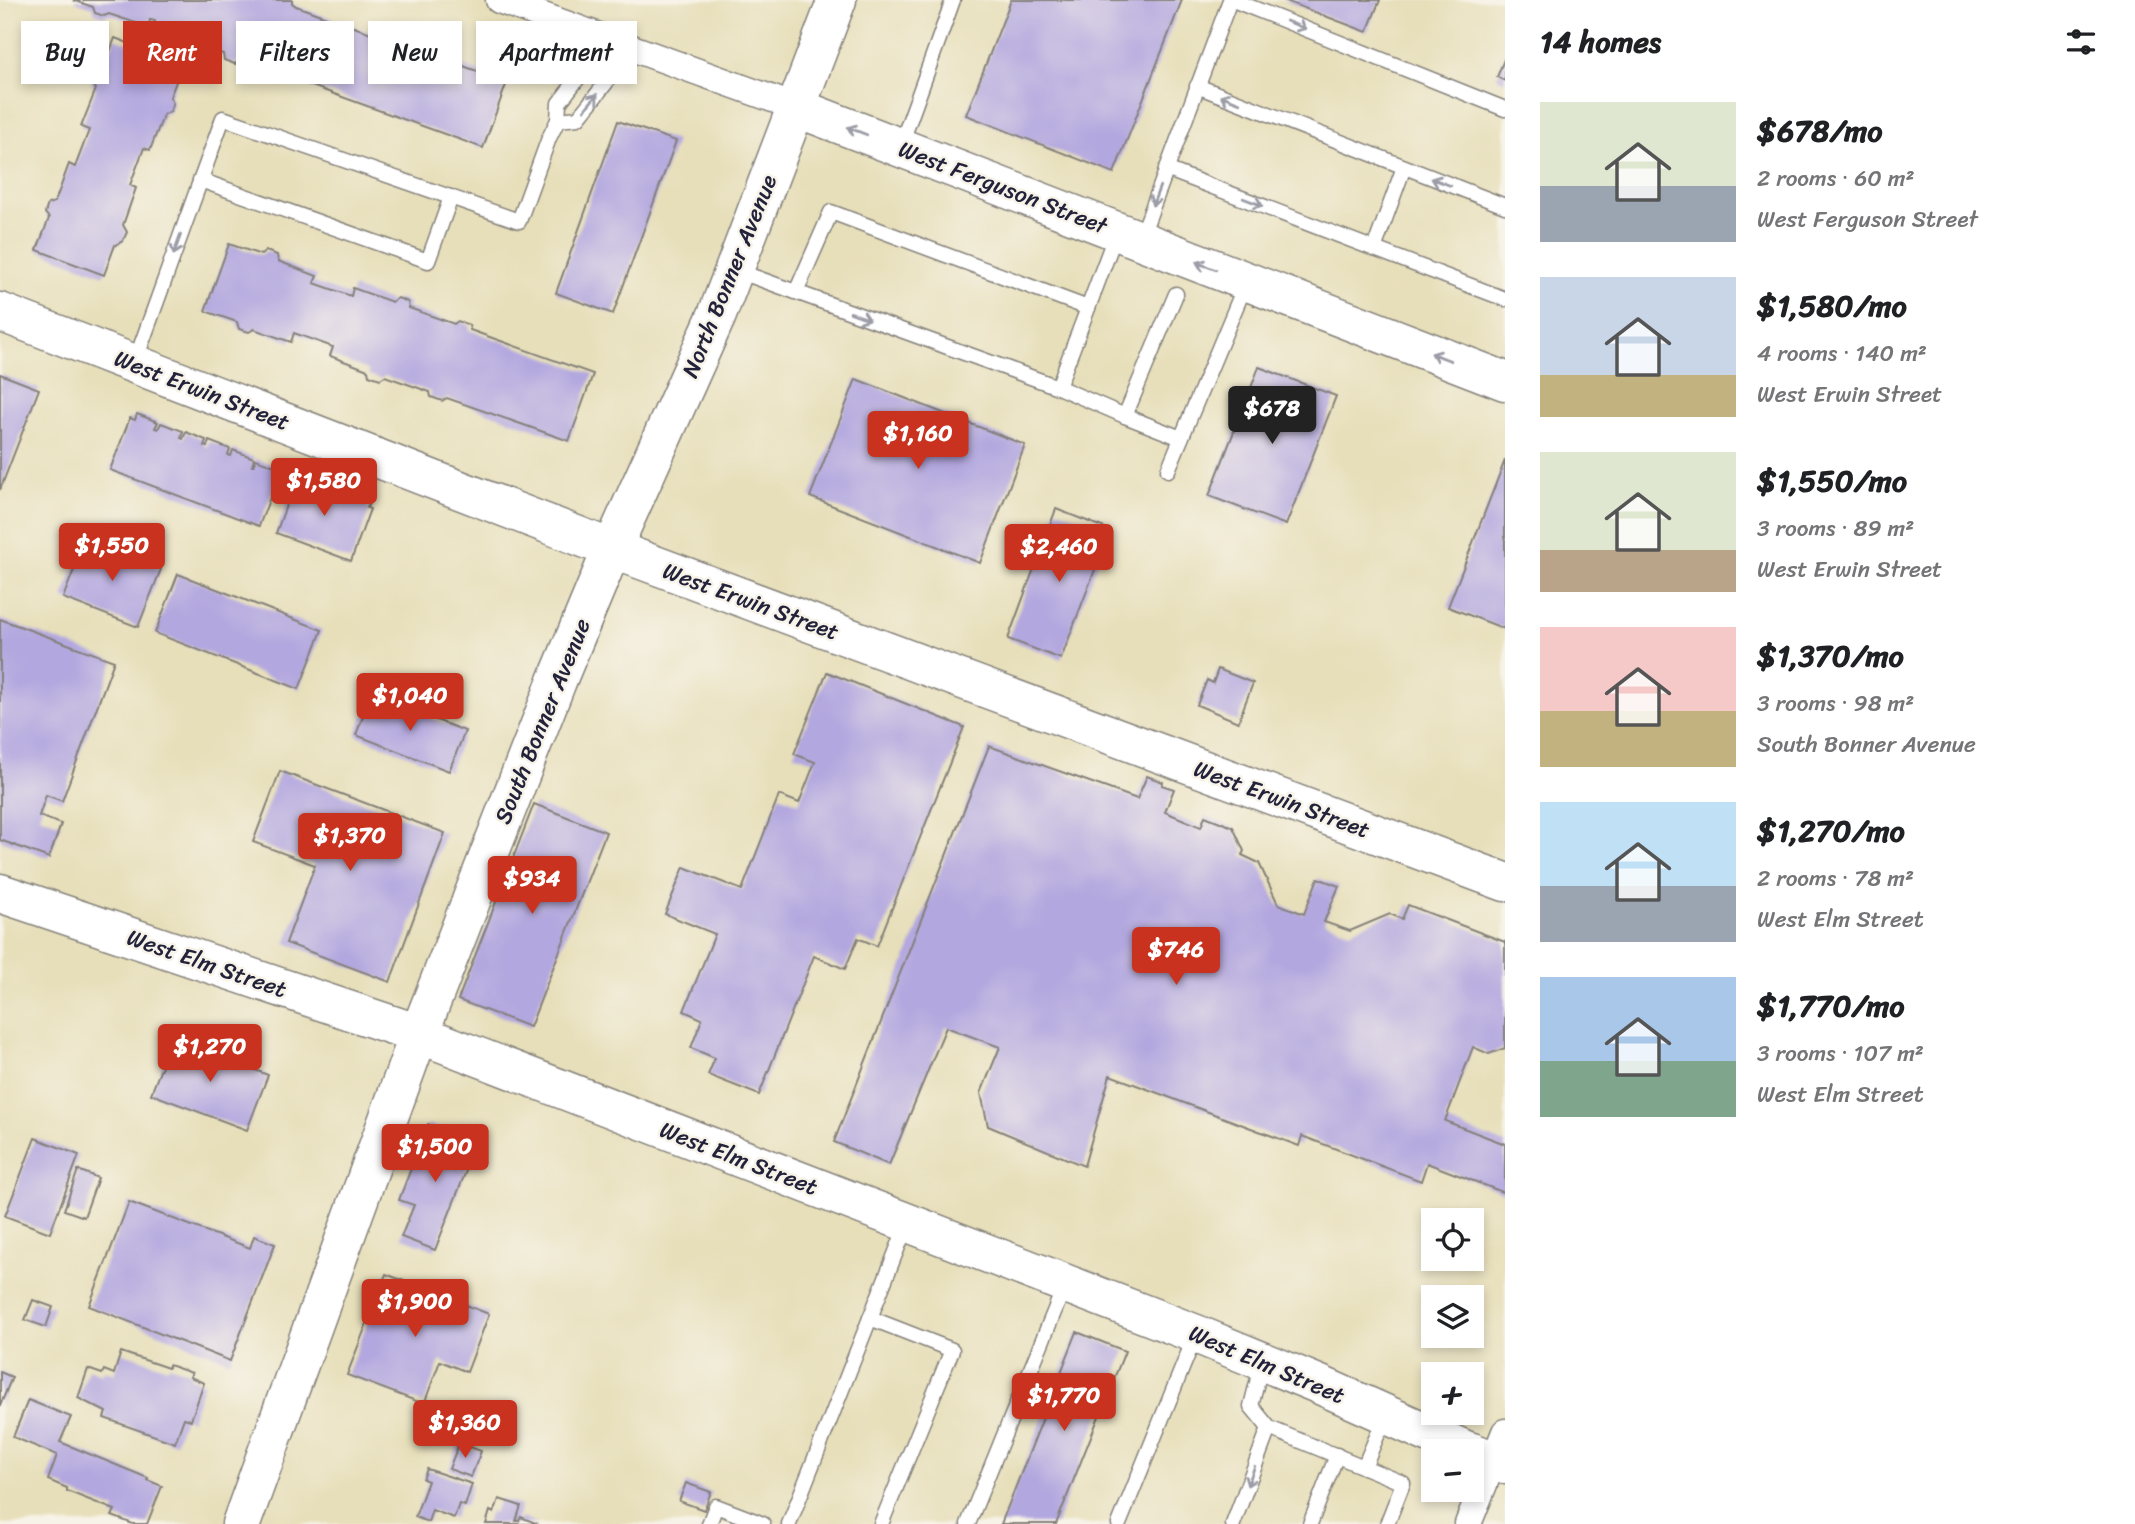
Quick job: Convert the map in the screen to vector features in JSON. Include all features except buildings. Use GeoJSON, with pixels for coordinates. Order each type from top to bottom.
{"type":"FeatureCollection","features":[{"type":"Feature","properties":{"kind":"main road","name":"North Bonner Avenue"},"geometry":{"type":"LineString","coordinates":[[612,549],[717,315],[837,0]]}},
{"type":"Feature","properties":{"kind":"main road","name":"West Ferguson Street"},"geometry":{"type":"LineString","coordinates":[[795,107],[1505,381]]}},
{"type":"Feature","properties":{"kind":"main road","name":"West Erwin Street"},"geometry":{"type":"LineString","coordinates":[[0,312],[612,549],[1505,882]]}},
{"type":"Feature","properties":{"kind":"main road","name":"South Bonner Avenue"},"geometry":{"type":"LineString","coordinates":[[241,1524],[419,1034],[557,681],[612,549]]}},
{"type":"Feature","properties":{"kind":"main road","name":"West Elm Street"},"geometry":{"type":"LineString","coordinates":[[0,893],[419,1034],[1196,1334],[1386,1415],[1489,1452]]}},
{"type":"Feature","properties":{"kind":"street","name":"West Ferguson Street"},"geometry":{"type":"LineString","coordinates":[[505,1],[559,21]]}},
{"type":"Feature","properties":{"kind":"street","name":"West Ferguson Street"},"geometry":{"type":"LineString","coordinates":[[637,50],[795,107]]}},
{"type":"Feature","properties":{"kind":"street"},"geometry":{"type":"LineString","coordinates":[[1468,1524],[1489,1452]]}},
{"type":"Feature","properties":{"kind":"lane"},"geometry":{"type":"LineString","coordinates":[[900,147],[953,0]]}},
{"type":"Feature","properties":{"kind":"lane"},"geometry":{"type":"LineString","coordinates":[[1059,387],[1088,308],[1167,169],[1231,0],[1505,109]]}},
{"type":"Feature","properties":{"kind":"lane"},"geometry":{"type":"LineString","coordinates":[[134,364],[223,118],[519,221],[558,120],[559,103],[573,84]]}},
{"type":"Feature","properties":{"kind":"lane"},"geometry":{"type":"LineString","coordinates":[[558,120],[578,118],[605,84]]}},
{"type":"Feature","properties":{"kind":"lane"},"geometry":{"type":"LineString","coordinates":[[1198,86],[1505,206]]}},
{"type":"Feature","properties":{"kind":"lane"},"geometry":{"type":"LineString","coordinates":[[1374,249],[1404,167]]}},
{"type":"Feature","properties":{"kind":"lane"},"geometry":{"type":"LineString","coordinates":[[1167,169],[1505,299]]}},
{"type":"Feature","properties":{"kind":"lane"},"geometry":{"type":"LineString","coordinates":[[200,180],[428,261],[451,197]]}},
{"type":"Feature","properties":{"kind":"lane"},"geometry":{"type":"LineString","coordinates":[[796,292],[831,212],[1088,308]]}},
{"type":"Feature","properties":{"kind":"lane"},"geometry":{"type":"LineString","coordinates":[[734,270],[1059,387],[1181,438]]}},
{"type":"Feature","properties":{"kind":"lane"},"geometry":{"type":"LineString","coordinates":[[1168,470],[1247,282]]}},
{"type":"Feature","properties":{"kind":"lane"},"geometry":{"type":"LineString","coordinates":[[1125,416],[1175,294]]}},
{"type":"Feature","properties":{"kind":"lane"},"geometry":{"type":"LineString","coordinates":[[789,1524],[907,1222]]}},
{"type":"Feature","properties":{"kind":"lane"},"geometry":{"type":"LineString","coordinates":[[968,1524],[1065,1283]]}},
{"type":"Feature","properties":{"kind":"lane"},"geometry":{"type":"LineString","coordinates":[[870,1318],[952,1350],[881,1524]]}},
{"type":"Feature","properties":{"kind":"lane"},"geometry":{"type":"LineString","coordinates":[[1119,1524],[1196,1334]]}},
{"type":"Feature","properties":{"kind":"lane"},"geometry":{"type":"LineString","coordinates":[[1263,1361],[1251,1406],[1269,1428],[1403,1483],[1387,1524]]}},
{"type":"Feature","properties":{"kind":"lane"},"geometry":{"type":"LineString","coordinates":[[1364,1467],[1386,1415]]}},
{"type":"Feature","properties":{"kind":"lane"},"geometry":{"type":"LineString","coordinates":[[1233,1524],[1269,1428]]}},
{"type":"Feature","properties":{"kind":"lane"},"geometry":{"type":"LineString","coordinates":[[1310,1524],[1337,1455]]}},
{"type":"Feature","properties":{"kind":"lane"},"geometry":{"type":"LineString","coordinates":[[709,1524],[716,1506],[762,1524]]}}]}
